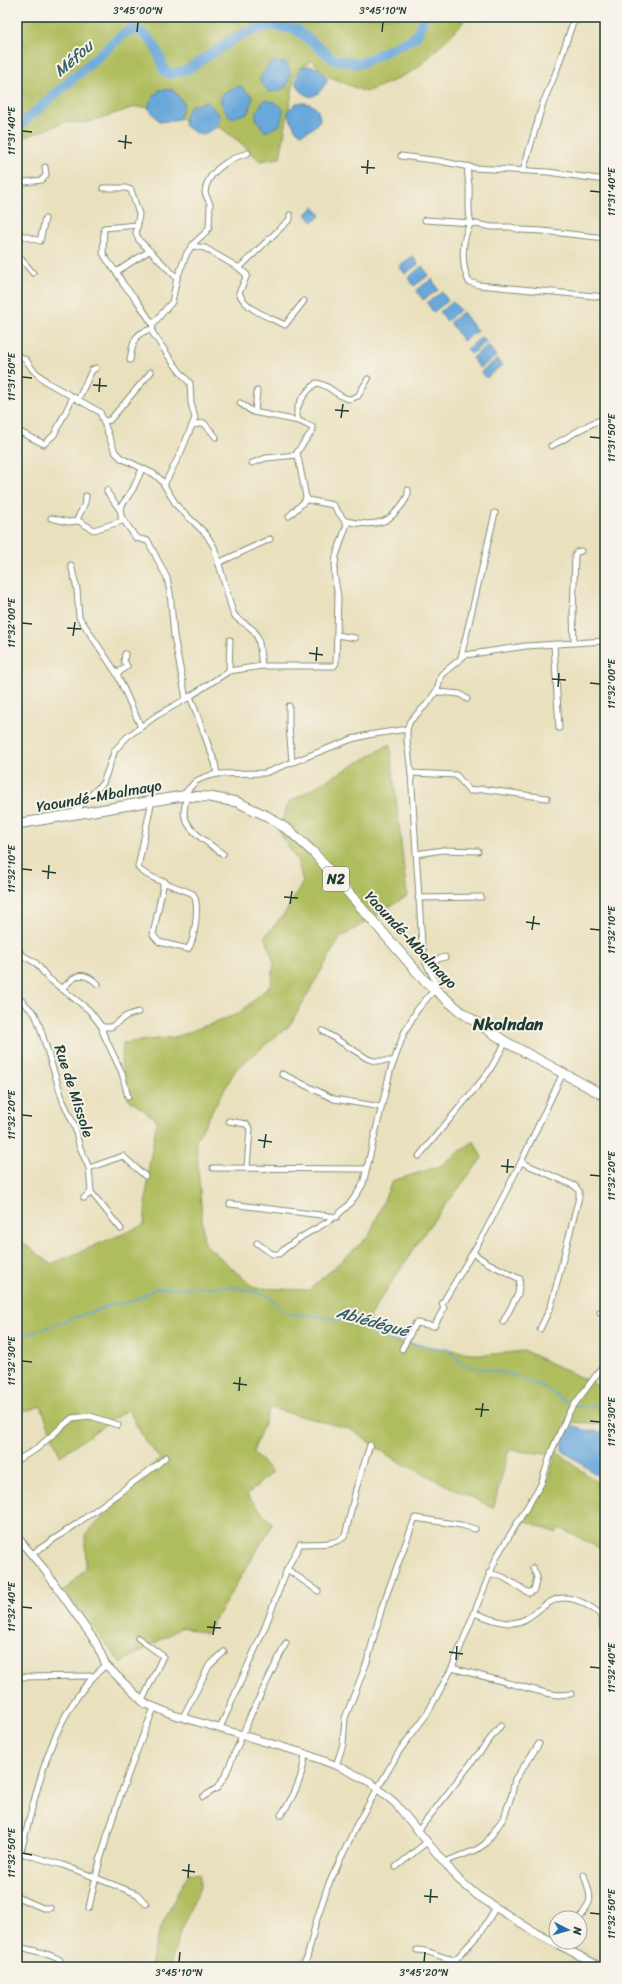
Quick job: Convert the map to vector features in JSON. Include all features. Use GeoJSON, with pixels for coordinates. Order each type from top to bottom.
{"type":"FeatureCollection","features":[{"type":"Feature","properties":{"kind":"highway","name":"Yaoundé-Mbalmayo"},"geometry":{"type":"LineString","coordinates":[[17,824],[70,816],[152,800],[184,796],[209,797],[236,802],[266,816],[290,830],[314,853],[405,959],[461,1012],[506,1042],[605,1096]]}},
{"type":"Feature","properties":{"kind":"street"},"geometry":{"type":"LineString","coordinates":[[523,171],[543,103],[556,72],[572,25],[578,17]]}},
{"type":"Feature","properties":{"kind":"street"},"geometry":{"type":"LineString","coordinates":[[130,360],[136,336],[142,331],[152,327],[157,318],[172,302],[177,278],[192,246],[209,228],[210,204],[205,193],[208,182],[222,165],[235,157],[248,153]]}},
{"type":"Feature","properties":{"kind":"street"},"geometry":{"type":"LineString","coordinates":[[401,156],[468,166],[548,172],[605,180]]}},
{"type":"Feature","properties":{"kind":"street"},"geometry":{"type":"LineString","coordinates":[[468,166],[466,174],[469,184],[468,214],[471,223]]}},
{"type":"Feature","properties":{"kind":"street"},"geometry":{"type":"LineString","coordinates":[[17,183],[42,180],[46,175],[45,167]]}},
{"type":"Feature","properties":{"kind":"street"},"geometry":{"type":"LineString","coordinates":[[103,188],[126,188],[132,190],[140,214],[136,233],[139,240],[177,278]]}},
{"type":"Feature","properties":{"kind":"street"},"geometry":{"type":"LineString","coordinates":[[239,268],[290,219],[290,215]]}},
{"type":"Feature","properties":{"kind":"street"},"geometry":{"type":"LineString","coordinates":[[17,234],[40,241],[45,219]]}},
{"type":"Feature","properties":{"kind":"street"},"geometry":{"type":"LineString","coordinates":[[425,220],[471,223],[492,227],[511,227],[521,230],[605,238]]}},
{"type":"Feature","properties":{"kind":"street"},"geometry":{"type":"LineString","coordinates":[[471,223],[467,229],[463,254],[465,260],[464,271],[469,282],[479,286],[605,296]]}},
{"type":"Feature","properties":{"kind":"street"},"geometry":{"type":"LineString","coordinates":[[138,225],[104,228],[102,253],[123,284],[145,311],[152,327],[152,332],[172,360],[177,370],[190,383],[191,403],[196,418],[164,485]]}},
{"type":"Feature","properties":{"kind":"street"},"geometry":{"type":"LineString","coordinates":[[192,246],[204,248],[239,268],[247,275],[239,293],[248,306],[285,325],[304,301]]}},
{"type":"Feature","properties":{"kind":"street"},"geometry":{"type":"LineString","coordinates":[[116,272],[149,251]]}},
{"type":"Feature","properties":{"kind":"street"},"geometry":{"type":"LineString","coordinates":[[17,254],[33,273]]}},
{"type":"Feature","properties":{"kind":"street"},"geometry":{"type":"LineString","coordinates":[[17,355],[26,360],[33,370],[48,383],[100,412],[115,452],[121,458],[154,474],[164,485],[177,506],[206,534],[214,547],[236,620],[252,628],[256,633],[262,666]]}},
{"type":"Feature","properties":{"kind":"street"},"geometry":{"type":"LineString","coordinates":[[78,400],[92,370],[96,368]]}},
{"type":"Feature","properties":{"kind":"street"},"geometry":{"type":"LineString","coordinates":[[105,422],[110,420],[151,372]]}},
{"type":"Feature","properties":{"kind":"street"},"geometry":{"type":"LineString","coordinates":[[299,421],[297,413],[303,398],[316,383],[324,384],[341,396],[350,399],[358,396],[368,379]]}},
{"type":"Feature","properties":{"kind":"street"},"geometry":{"type":"LineString","coordinates":[[255,412],[257,391]]}},
{"type":"Feature","properties":{"kind":"street"},"geometry":{"type":"LineString","coordinates":[[22,433],[44,444],[48,442],[54,434],[73,397]]}},
{"type":"Feature","properties":{"kind":"street"},"geometry":{"type":"LineString","coordinates":[[240,403],[255,412],[299,421],[312,427],[312,433],[298,449],[297,455],[306,497],[305,501],[289,516]]}},
{"type":"Feature","properties":{"kind":"street"},"geometry":{"type":"LineString","coordinates":[[551,446],[570,437],[589,425],[605,419]]}},
{"type":"Feature","properties":{"kind":"street"},"geometry":{"type":"LineString","coordinates":[[193,425],[204,423],[216,437]]}},
{"type":"Feature","properties":{"kind":"street"},"geometry":{"type":"LineString","coordinates":[[252,463],[266,458],[297,455]]}},
{"type":"Feature","properties":{"kind":"street"},"geometry":{"type":"LineString","coordinates":[[120,510],[142,469]]}},
{"type":"Feature","properties":{"kind":"street"},"geometry":{"type":"LineString","coordinates":[[107,490],[120,510],[123,519],[136,538],[148,541],[167,578],[170,592],[174,636],[188,698],[215,763],[217,774]]}},
{"type":"Feature","properties":{"kind":"street"},"geometry":{"type":"LineString","coordinates":[[346,521],[361,523],[383,521],[407,500],[409,495],[408,490]]}},
{"type":"Feature","properties":{"kind":"street"},"geometry":{"type":"LineString","coordinates":[[78,521],[80,512],[86,502],[86,496]]}},
{"type":"Feature","properties":{"kind":"street"},"geometry":{"type":"LineString","coordinates":[[70,816],[103,782],[115,750],[127,737],[156,716],[188,698],[229,671],[262,666],[332,668],[336,663],[338,597],[334,573],[336,556],[347,529],[346,521],[333,505],[308,500],[306,497]]}},
{"type":"Feature","properties":{"kind":"street"},"geometry":{"type":"LineString","coordinates":[[461,658],[495,513]]}},
{"type":"Feature","properties":{"kind":"street"},"geometry":{"type":"LineString","coordinates":[[51,518],[68,522],[78,521],[94,530],[122,521],[123,519]]}},
{"type":"Feature","properties":{"kind":"street"},"geometry":{"type":"LineString","coordinates":[[218,563],[270,539]]}},
{"type":"Feature","properties":{"kind":"street"},"geometry":{"type":"LineString","coordinates":[[574,643],[573,614],[575,555],[577,552],[581,551]]}},
{"type":"Feature","properties":{"kind":"street"},"geometry":{"type":"LineString","coordinates":[[71,565],[77,589],[79,617],[118,674],[141,727]]}},
{"type":"Feature","properties":{"kind":"street"},"geometry":{"type":"LineString","coordinates":[[337,635],[355,638]]}},
{"type":"Feature","properties":{"kind":"street"},"geometry":{"type":"LineString","coordinates":[[229,671],[230,640]]}},
{"type":"Feature","properties":{"kind":"street"},"geometry":{"type":"LineString","coordinates":[[257,1243],[272,1254],[279,1254],[297,1239],[337,1217],[354,1200],[363,1184],[381,1107],[394,1061],[404,1033],[417,1010],[435,989],[435,981],[426,963],[422,945],[407,729],[410,721],[428,703],[437,690],[441,675],[461,658],[472,654],[526,646],[605,641]]}},
{"type":"Feature","properties":{"kind":"street"},"geometry":{"type":"LineString","coordinates":[[554,645],[559,728]]}},
{"type":"Feature","properties":{"kind":"street"},"geometry":{"type":"LineString","coordinates":[[118,674],[127,666],[124,661],[125,654]]}},
{"type":"Feature","properties":{"kind":"street"},"geometry":{"type":"LineString","coordinates":[[437,690],[439,692],[460,694],[467,699]]}},
{"type":"Feature","properties":{"kind":"street"},"geometry":{"type":"LineString","coordinates":[[289,706],[288,727],[292,761]]}},
{"type":"Feature","properties":{"kind":"street"},"geometry":{"type":"LineString","coordinates":[[223,854],[195,832],[184,813],[184,796],[196,782],[205,777],[217,774],[265,774],[292,761],[357,738],[407,729]]}},
{"type":"Feature","properties":{"kind":"street"},"geometry":{"type":"LineString","coordinates":[[411,773],[456,775],[470,791],[483,789],[546,798]]}},
{"type":"Feature","properties":{"kind":"street"},"geometry":{"type":"LineString","coordinates":[[605,786],[603,801],[605,802]]}},
{"type":"Feature","properties":{"kind":"street"},"geometry":{"type":"LineString","coordinates":[[152,800],[138,867],[142,872],[164,881],[193,894],[196,898],[197,902],[193,931],[188,949],[159,942],[153,935],[164,881]]}},
{"type":"Feature","properties":{"kind":"street"},"geometry":{"type":"LineString","coordinates":[[416,854],[443,850],[478,851]]}},
{"type":"Feature","properties":{"kind":"street"},"geometry":{"type":"LineString","coordinates":[[418,898],[481,897]]}},
{"type":"Feature","properties":{"kind":"street"},"geometry":{"type":"LineString","coordinates":[[17,948],[22,955],[36,963],[48,978],[89,1010],[102,1027],[103,1033],[122,1073],[128,1097]]}},
{"type":"Feature","properties":{"kind":"street"},"geometry":{"type":"LineString","coordinates":[[426,963],[445,958]]}},
{"type":"Feature","properties":{"kind":"street"},"geometry":{"type":"LineString","coordinates":[[62,989],[74,978],[82,975],[88,975],[98,984]]}},
{"type":"Feature","properties":{"kind":"street","name":"Rue de Missole"},"geometry":{"type":"LineString","coordinates":[[17,996],[35,1014],[63,1101],[75,1127],[79,1146],[88,1168],[91,1192]]}},
{"type":"Feature","properties":{"kind":"street"},"geometry":{"type":"LineString","coordinates":[[102,1027],[111,1027],[126,1016],[138,1012]]}},
{"type":"Feature","properties":{"kind":"street"},"geometry":{"type":"LineString","coordinates":[[323,1031],[368,1059],[374,1061],[394,1061]]}},
{"type":"Feature","properties":{"kind":"street"},"geometry":{"type":"LineString","coordinates":[[419,1156],[488,1073],[506,1042]]}},
{"type":"Feature","properties":{"kind":"street"},"geometry":{"type":"LineString","coordinates":[[402,1350],[416,1323],[434,1326],[444,1308],[442,1304],[473,1253],[521,1162],[563,1073]]}},
{"type":"Feature","properties":{"kind":"street"},"geometry":{"type":"LineString","coordinates":[[282,1074],[334,1100],[381,1107]]}},
{"type":"Feature","properties":{"kind":"street"},"geometry":{"type":"LineString","coordinates":[[229,1121],[246,1124],[250,1129],[246,1167]]}},
{"type":"Feature","properties":{"kind":"street"},"geometry":{"type":"LineString","coordinates":[[88,1168],[124,1156],[145,1176]]}},
{"type":"Feature","properties":{"kind":"street"},"geometry":{"type":"LineString","coordinates":[[521,1162],[575,1186],[578,1190],[579,1197],[551,1306],[540,1329]]}},
{"type":"Feature","properties":{"kind":"street"},"geometry":{"type":"LineString","coordinates":[[213,1168],[246,1167],[367,1169]]}},
{"type":"Feature","properties":{"kind":"street"},"geometry":{"type":"LineString","coordinates":[[84,1198],[91,1192],[121,1229]]}},
{"type":"Feature","properties":{"kind":"street"},"geometry":{"type":"LineString","coordinates":[[230,1204],[337,1217]]}},
{"type":"Feature","properties":{"kind":"street"},"geometry":{"type":"LineString","coordinates":[[473,1253],[486,1262],[520,1279],[518,1294],[503,1322]]}},
{"type":"Feature","properties":{"kind":"street"},"geometry":{"type":"LineString","coordinates":[[301,1967],[307,1958],[316,1922],[339,1860],[356,1824],[400,1750],[427,1714],[452,1668],[489,1573],[497,1556],[542,1484],[552,1450],[569,1412],[605,1363]]}},
{"type":"Feature","properties":{"kind":"street"},"geometry":{"type":"LineString","coordinates":[[17,1460],[35,1450],[72,1418],[90,1416],[118,1425]]}},
{"type":"Feature","properties":{"kind":"street"},"geometry":{"type":"LineString","coordinates":[[220,1728],[265,1627],[287,1569],[300,1544],[335,1543],[345,1536],[356,1489],[370,1444]]}},
{"type":"Feature","properties":{"kind":"street"},"geometry":{"type":"LineString","coordinates":[[32,1554],[78,1523],[158,1465],[166,1457]]}},
{"type":"Feature","properties":{"kind":"street"},"geometry":{"type":"LineString","coordinates":[[336,1766],[343,1744],[346,1718],[367,1662],[382,1607],[415,1518],[461,1525],[475,1529]]}},
{"type":"Feature","properties":{"kind":"street"},"geometry":{"type":"LineString","coordinates":[[17,1537],[44,1568],[95,1641],[106,1665],[142,1701],[154,1708],[183,1718],[305,1754],[336,1766],[378,1787],[395,1803],[458,1879],[478,1896],[548,1936]]}},
{"type":"Feature","properties":{"kind":"street"},"geometry":{"type":"LineString","coordinates":[[489,1573],[503,1577],[529,1593],[534,1590],[537,1577],[533,1568]]}},
{"type":"Feature","properties":{"kind":"street"},"geometry":{"type":"LineString","coordinates":[[287,1569],[318,1591]]}},
{"type":"Feature","properties":{"kind":"street"},"geometry":{"type":"LineString","coordinates":[[473,1613],[511,1624],[528,1617],[545,1604],[557,1599],[572,1598],[583,1602],[599,1612],[602,1616],[603,1628]]}},
{"type":"Feature","properties":{"kind":"street"},"geometry":{"type":"LineString","coordinates":[[138,1638],[163,1656],[142,1701]]}},
{"type":"Feature","properties":{"kind":"street"},"geometry":{"type":"LineString","coordinates":[[203,1797],[217,1788],[225,1776],[241,1735],[286,1643]]}},
{"type":"Feature","properties":{"kind":"street"},"geometry":{"type":"LineString","coordinates":[[183,1718],[209,1666],[224,1652]]}},
{"type":"Feature","properties":{"kind":"street"},"geometry":{"type":"LineString","coordinates":[[17,1866],[23,1839],[58,1728],[71,1704],[93,1676],[106,1665]]}},
{"type":"Feature","properties":{"kind":"street"},"geometry":{"type":"LineString","coordinates":[[452,1668],[546,1693],[558,1695],[571,1694]]}},
{"type":"Feature","properties":{"kind":"street"},"geometry":{"type":"LineString","coordinates":[[17,1677],[93,1676]]}},
{"type":"Feature","properties":{"kind":"street"},"geometry":{"type":"LineString","coordinates":[[89,1908],[97,1879],[102,1852],[118,1802],[132,1767],[143,1733],[154,1708]]}},
{"type":"Feature","properties":{"kind":"street"},"geometry":{"type":"LineString","coordinates":[[418,1831],[501,1725]]}},
{"type":"Feature","properties":{"kind":"street"},"geometry":{"type":"LineString","coordinates":[[444,1862],[476,1850],[485,1844],[504,1817],[512,1794],[515,1779],[538,1744]]}},
{"type":"Feature","properties":{"kind":"street"},"geometry":{"type":"LineString","coordinates":[[281,1815],[294,1794],[305,1754]]}},
{"type":"Feature","properties":{"kind":"street"},"geometry":{"type":"LineString","coordinates":[[396,1867],[427,1842]]}},
{"type":"Feature","properties":{"kind":"street"},"geometry":{"type":"LineString","coordinates":[[21,1853],[63,1866],[137,1894],[146,1904]]}},
{"type":"Feature","properties":{"kind":"street"},"geometry":{"type":"LineString","coordinates":[[584,1875],[591,1895],[590,1904],[586,1910]]}},
{"type":"Feature","properties":{"kind":"street"},"geometry":{"type":"LineString","coordinates":[[17,1897],[43,1908],[50,1908]]}},
{"type":"Feature","properties":{"kind":"street"},"geometry":{"type":"LineString","coordinates":[[453,1967],[456,1959],[481,1932],[496,1907]]}},
{"type":"Feature","properties":{"kind":"street"},"geometry":{"type":"LineString","coordinates":[[17,1946],[47,1953],[55,1957],[60,1960],[58,1967]]}},
{"type":"Feature","properties":{"kind":"street"},"geometry":{"type":"LineString","coordinates":[[417,1950],[434,1952],[451,1960],[456,1959]]}},
{"type":"Feature","properties":{"kind":"street"},"geometry":{"type":"LineString","coordinates":[[572,1950],[601,1967]]}},
{"type":"Feature","properties":{"kind":"green space"},"geometry":{"type":"Polygon","coordinates":[[[17,17],[466,17],[461,25],[418,68],[389,83],[365,92],[328,76],[311,60],[295,75],[280,158],[260,161],[241,143],[221,128],[184,120],[161,108],[135,107],[85,123],[66,122],[17,140],[17,17]]]}},
{"type":"Feature","properties":{"kind":"green space"},"geometry":{"type":"Polygon","coordinates":[[[390,744],[407,896],[340,938],[290,1025],[236,1069],[196,1140],[204,1243],[254,1288],[309,1290],[369,1236],[392,1181],[440,1166],[474,1141],[482,1158],[427,1229],[369,1317],[378,1338],[482,1355],[525,1351],[605,1389],[605,1424],[569,1422],[557,1451],[605,1489],[605,1551],[560,1528],[556,1533],[524,1520],[542,1495],[556,1455],[509,1450],[493,1508],[395,1460],[350,1429],[270,1408],[253,1452],[272,1472],[247,1495],[273,1524],[206,1634],[182,1627],[121,1663],[64,1591],[86,1568],[85,1535],[160,1459],[145,1441],[128,1409],[60,1456],[41,1406],[17,1414],[17,1238],[51,1264],[144,1225],[149,1167],[157,1120],[128,1099],[121,1062],[123,1043],[175,1037],[238,1014],[271,985],[274,963],[265,936],[285,913],[303,882],[298,862],[278,830],[289,802],[390,744]]]}},
{"type":"Feature","properties":{"kind":"green space"},"geometry":{"type":"Polygon","coordinates":[[[189,1873],[200,1874],[200,1887],[179,1936],[170,1967],[150,1967],[152,1955],[160,1930],[176,1895],[189,1873]]]}},
{"type":"Feature","properties":{"kind":"water"},"geometry":{"type":"Polygon","coordinates":[[[274,62],[287,63],[290,69],[289,81],[286,87],[278,91],[269,92],[259,80],[269,64],[274,62]]]}},
{"type":"Feature","properties":{"kind":"water"},"geometry":{"type":"Polygon","coordinates":[[[309,66],[318,68],[328,79],[321,90],[313,96],[305,94],[300,90],[296,83],[300,68],[309,66]]]}},
{"type":"Feature","properties":{"kind":"water"},"geometry":{"type":"Polygon","coordinates":[[[241,86],[253,98],[248,113],[231,118],[222,105],[221,97],[223,93],[241,86]]]}},
{"type":"Feature","properties":{"kind":"water"},"geometry":{"type":"Polygon","coordinates":[[[172,89],[184,103],[179,119],[160,122],[149,109],[149,103],[159,90],[172,89]]]}},
{"type":"Feature","properties":{"kind":"water"},"geometry":{"type":"Polygon","coordinates":[[[264,100],[274,102],[282,107],[283,111],[280,125],[265,132],[256,119],[256,113],[264,100]]]}},
{"type":"Feature","properties":{"kind":"water"},"geometry":{"type":"Polygon","coordinates":[[[206,101],[220,116],[217,127],[207,133],[197,134],[184,125],[185,115],[192,104],[198,105],[206,101]]]}},
{"type":"Feature","properties":{"kind":"water"},"geometry":{"type":"Polygon","coordinates":[[[296,103],[306,103],[316,108],[320,120],[312,129],[301,134],[295,129],[287,112],[296,103]]]}},
{"type":"Feature","properties":{"kind":"water"},"geometry":{"type":"Polygon","coordinates":[[[314,207],[321,215],[312,222],[306,214],[314,207]]]}},
{"type":"Feature","properties":{"kind":"water"},"geometry":{"type":"Polygon","coordinates":[[[413,256],[418,264],[405,274],[399,266],[413,256]]]}},
{"type":"Feature","properties":{"kind":"water"},"geometry":{"type":"Polygon","coordinates":[[[422,266],[429,275],[414,286],[408,278],[422,266]]]}},
{"type":"Feature","properties":{"kind":"water"},"geometry":{"type":"Polygon","coordinates":[[[432,279],[438,290],[423,300],[416,290],[432,279]]]}},
{"type":"Feature","properties":{"kind":"water"},"geometry":{"type":"Polygon","coordinates":[[[442,292],[448,301],[433,312],[427,303],[442,292]]]}},
{"type":"Feature","properties":{"kind":"water"},"geometry":{"type":"Polygon","coordinates":[[[453,302],[460,310],[447,321],[440,312],[453,302]]]}},
{"type":"Feature","properties":{"kind":"water"},"geometry":{"type":"Polygon","coordinates":[[[463,312],[477,331],[463,341],[450,322],[463,312]]]}},
{"type":"Feature","properties":{"kind":"water"},"geometry":{"type":"Polygon","coordinates":[[[482,337],[486,342],[471,354],[467,349],[482,337]]]}},
{"type":"Feature","properties":{"kind":"water"},"geometry":{"type":"Polygon","coordinates":[[[488,345],[496,356],[480,368],[472,358],[488,345]]]}},
{"type":"Feature","properties":{"kind":"water"},"geometry":{"type":"Polygon","coordinates":[[[497,359],[502,365],[486,378],[481,372],[497,359]]]}},
{"type":"Feature","properties":{"kind":"water"},"geometry":{"type":"Polygon","coordinates":[[[569,1425],[588,1431],[605,1432],[605,1481],[562,1450],[566,1429],[569,1425]]]}},
{"type":"Feature","properties":{"kind":"waterway","name":"Méfou"},"geometry":{"type":"LineString","coordinates":[[17,128],[122,35],[133,29],[146,35],[154,45],[160,57],[164,71],[170,74],[187,70],[240,35],[271,25],[297,30],[333,59],[359,64],[416,37],[424,17]]}},
{"type":"Feature","properties":{"kind":"waterway","name":"Abiédégué"},"geometry":{"type":"LineString","coordinates":[[17,1338],[108,1306],[133,1301],[157,1288],[236,1287],[266,1295],[287,1314],[317,1316],[350,1322],[386,1339],[403,1342]]}},
{"type":"Feature","properties":{"kind":"waterway","name":"Abiédégué"},"geometry":{"type":"LineString","coordinates":[[407,1343],[449,1350],[463,1365],[507,1373],[544,1387],[564,1401],[580,1407],[605,1406]]}},
{"type":"Feature","properties":{"kind":"district","name":"Nkolndan"},"geometry":{"type":"Point","coordinates":[508,1024]}}]}
